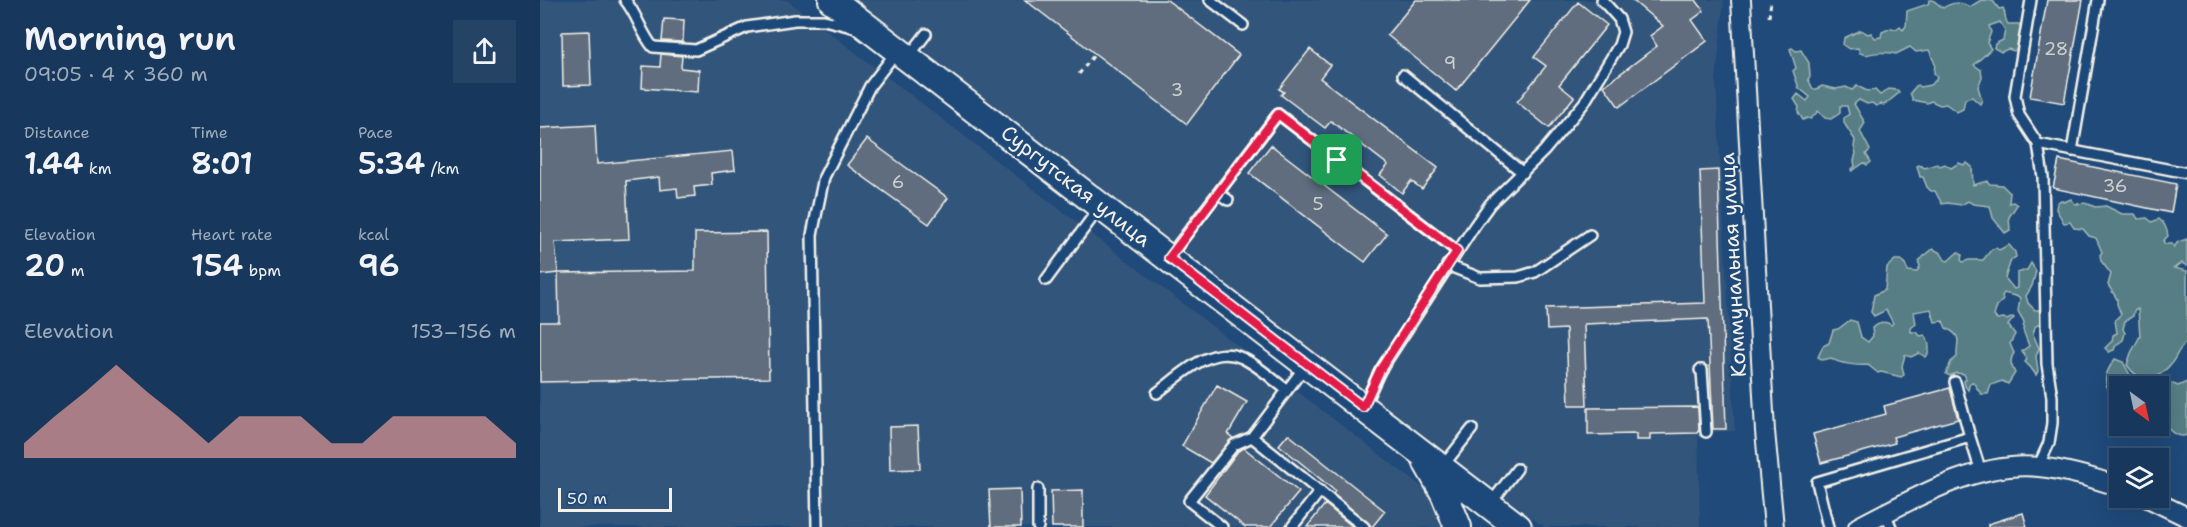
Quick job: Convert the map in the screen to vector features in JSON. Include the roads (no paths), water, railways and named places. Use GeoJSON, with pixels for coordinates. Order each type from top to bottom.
{"type":"FeatureCollection","features":[{"type":"Feature","properties":{"kind":"main road","name":"Сургутская улица"},"geometry":{"type":"LineString","coordinates":[[832,0],[1518,527]]}},
{"type":"Feature","properties":{"kind":"main road"},"geometry":{"type":"LineString","coordinates":[[1422,452],[1444,493],[1458,527]]}},
{"type":"Feature","properties":{"kind":"street","name":"Коммунальная улица"},"geometry":{"type":"LineString","coordinates":[[1741,0],[1765,419],[1766,490],[1774,527]]}},
{"type":"Feature","properties":{"kind":"street"},"geometry":{"type":"LineString","coordinates":[[1858,527],[1888,520],[1929,492],[1981,472],[2004,468],[2038,467],[2109,483]]}},
{"type":"Feature","properties":{"kind":"street"},"geometry":{"type":"LineString","coordinates":[[2169,507],[2187,515]]}},
{"type":"Feature","properties":{"kind":"lane"},"geometry":{"type":"LineString","coordinates":[[625,0],[633,9],[647,40],[653,47],[696,50],[747,27],[795,21],[829,21],[896,47]]}},
{"type":"Feature","properties":{"kind":"lane"},"geometry":{"type":"LineString","coordinates":[[1210,0],[1243,25]]}},
{"type":"Feature","properties":{"kind":"lane"},"geometry":{"type":"LineString","coordinates":[[1363,407],[1380,370],[1490,204],[1544,151],[1584,103],[1619,45],[1623,32],[1620,19],[1602,0]]}},
{"type":"Feature","properties":{"kind":"lane"},"geometry":{"type":"LineString","coordinates":[[2031,0],[2015,96],[2019,116],[2038,144],[2043,177],[2047,364],[2052,397],[2052,423],[2049,443],[2038,467]]}},
{"type":"Feature","properties":{"kind":"lane"},"geometry":{"type":"LineString","coordinates":[[2072,151],[2098,0]]}},
{"type":"Feature","properties":{"kind":"lane"},"geometry":{"type":"LineString","coordinates":[[817,527],[812,235],[825,177],[870,86],[896,47],[926,34]]}},
{"type":"Feature","properties":{"kind":"lane"},"geometry":{"type":"LineString","coordinates":[[1403,75],[1523,173]]}},
{"type":"Feature","properties":{"kind":"lane"},"geometry":{"type":"LineString","coordinates":[[1169,258],[1278,114],[1457,251]]}},
{"type":"Feature","properties":{"kind":"lane"},"geometry":{"type":"LineString","coordinates":[[2038,144],[2187,174]]}},
{"type":"Feature","properties":{"kind":"lane"},"geometry":{"type":"LineString","coordinates":[[1218,193],[1228,200]]}},
{"type":"Feature","properties":{"kind":"lane"},"geometry":{"type":"LineString","coordinates":[[1046,280],[1101,205]]}},
{"type":"Feature","properties":{"kind":"lane"},"geometry":{"type":"LineString","coordinates":[[1448,266],[1480,278],[1518,278],[1535,272],[1590,235]]}},
{"type":"Feature","properties":{"kind":"lane"},"geometry":{"type":"LineString","coordinates":[[1157,393],[1204,359],[1219,354],[1232,354],[1245,358],[1287,390]]}},
{"type":"Feature","properties":{"kind":"lane"},"geometry":{"type":"LineString","coordinates":[[1222,527],[1189,501],[1234,445],[1252,437],[1307,364]]}},
{"type":"Feature","properties":{"kind":"lane"},"geometry":{"type":"LineString","coordinates":[[1700,370],[1702,370],[1706,432]]}},
{"type":"Feature","properties":{"kind":"lane"},"geometry":{"type":"LineString","coordinates":[[1954,382],[1981,472]]}},
{"type":"Feature","properties":{"kind":"lane"},"geometry":{"type":"LineString","coordinates":[[1442,468],[1472,429]]}},
{"type":"Feature","properties":{"kind":"lane"},"geometry":{"type":"LineString","coordinates":[[1252,437],[1364,527]]}},
{"type":"Feature","properties":{"kind":"lane"},"geometry":{"type":"LineString","coordinates":[[1828,527],[1817,482],[1970,438]]}},
{"type":"Feature","properties":{"kind":"lane"},"geometry":{"type":"LineString","coordinates":[[1489,505],[1518,469]]}},
{"type":"Feature","properties":{"kind":"lane"},"geometry":{"type":"LineString","coordinates":[[1038,489],[1038,527]]}},
{"type":"Feature","properties":{"kind":"lane"},"geometry":{"type":"LineString","coordinates":[[1292,527],[1320,491]]}}]}
